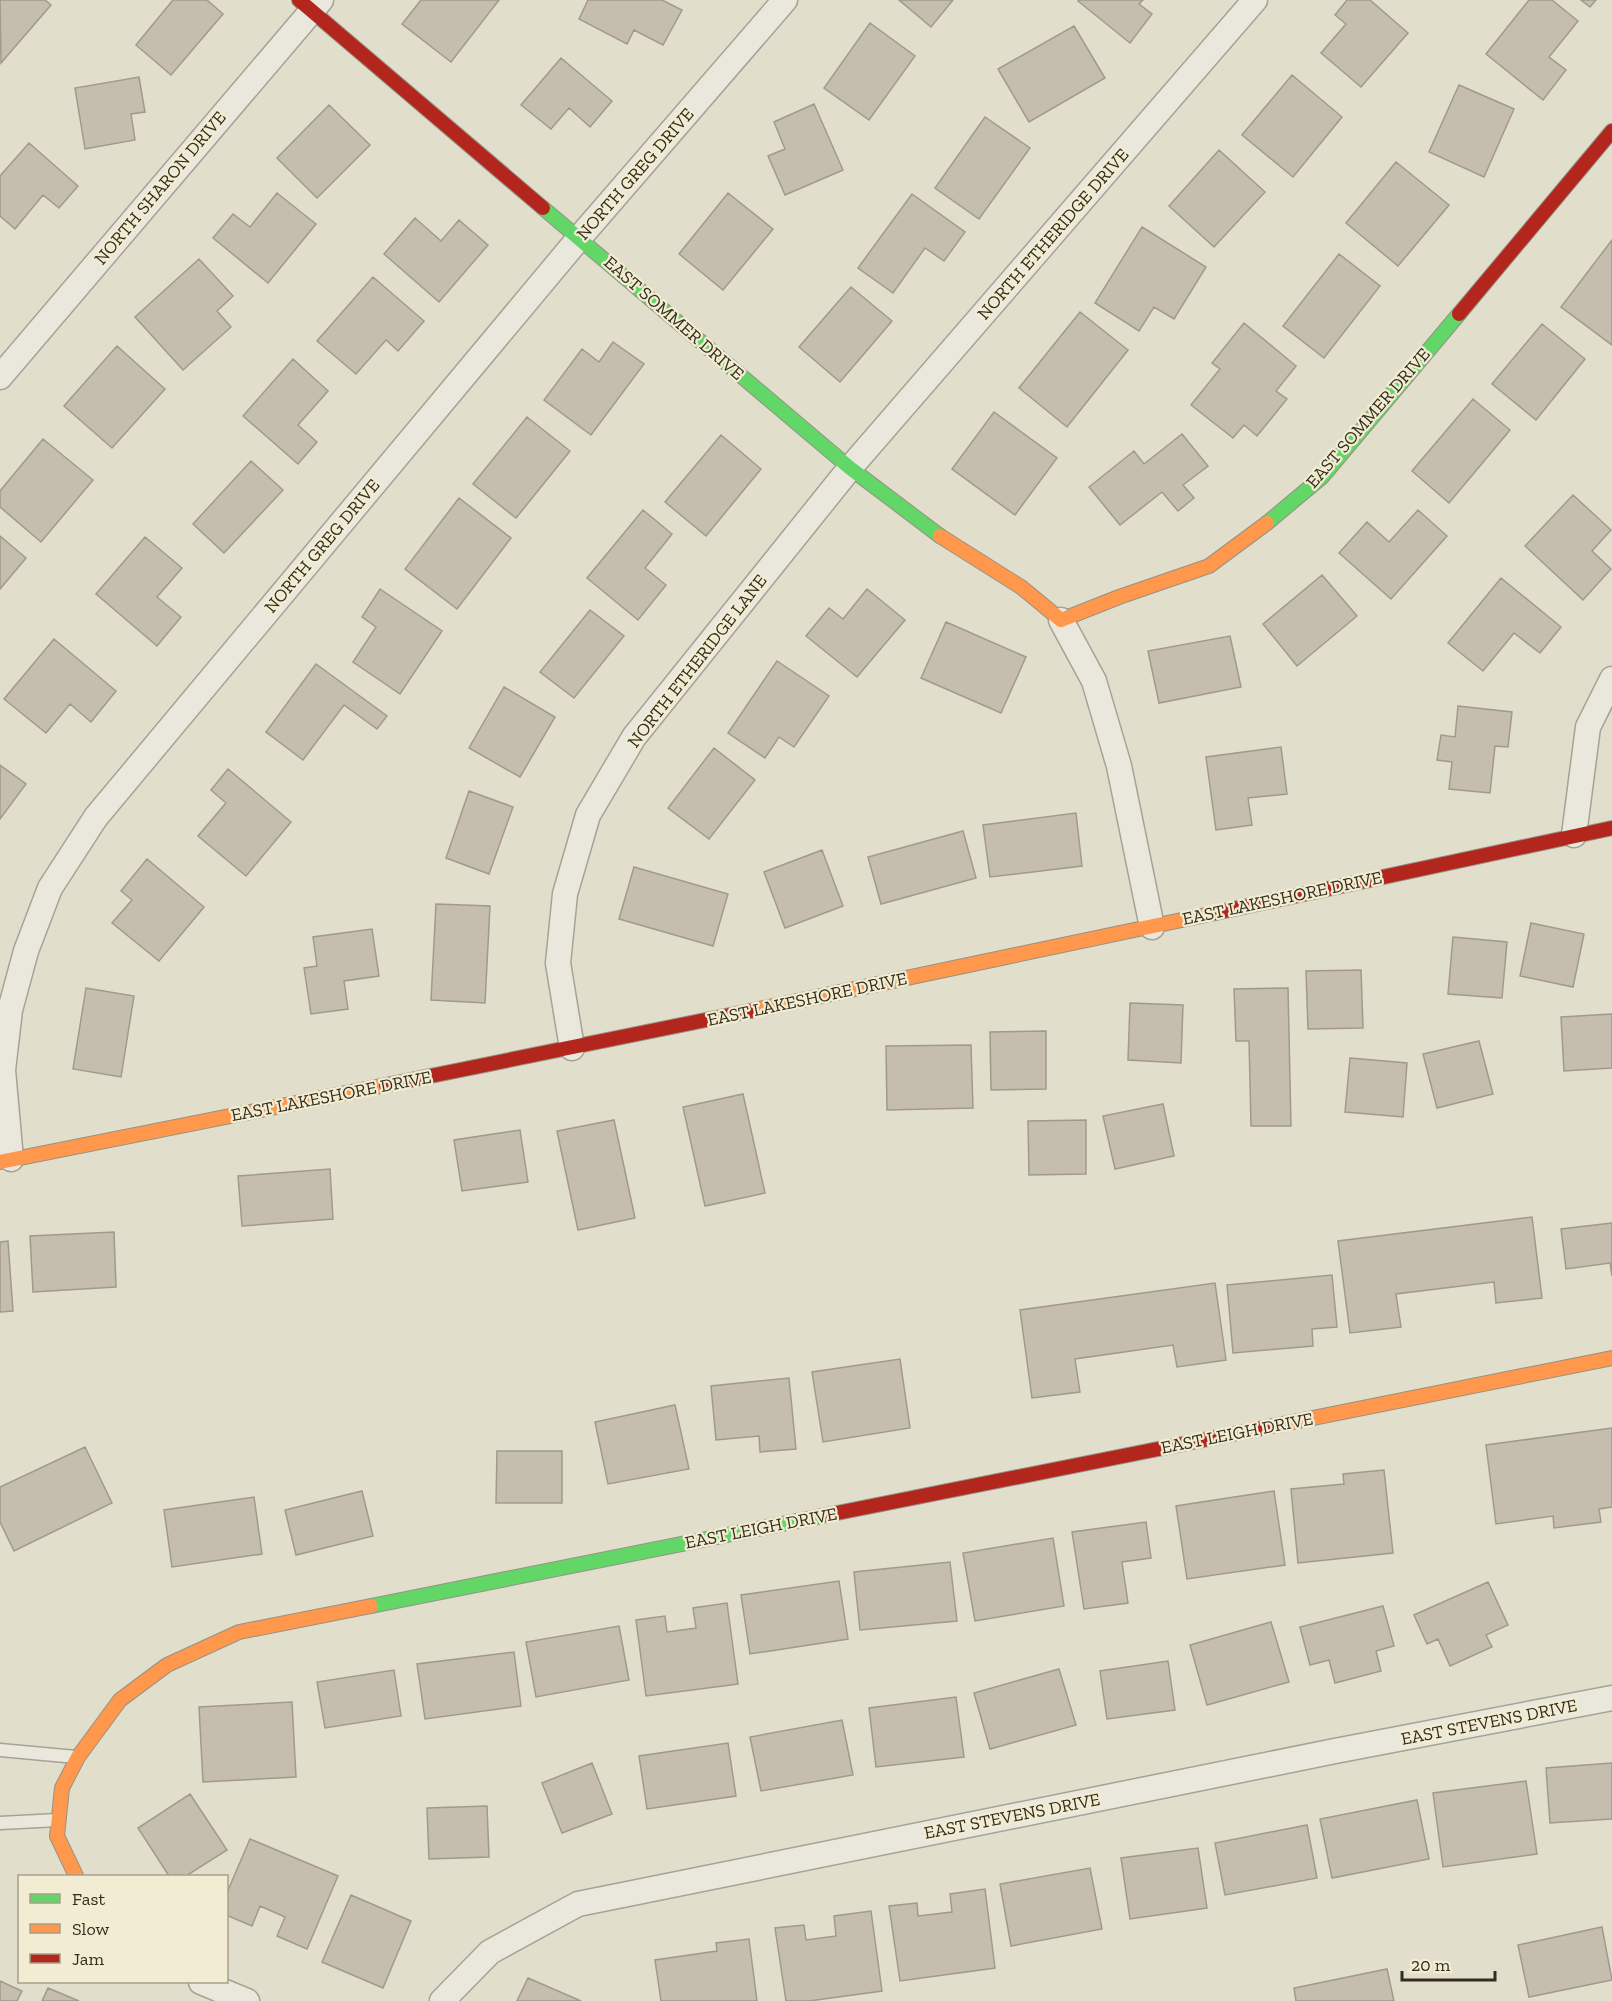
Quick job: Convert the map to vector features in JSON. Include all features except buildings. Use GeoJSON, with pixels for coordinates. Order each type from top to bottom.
{"type":"FeatureCollection","features":[{"type":"Feature","properties":{"kind":"street","name":"NORTH GREG DRIVE"},"geometry":{"type":"LineString","coordinates":[[6,1161],[3,1070],[10,1010],[26,951],[50,888],[96,817],[580,237],[785,0]]}},
{"type":"Feature","properties":{"kind":"street","name":"NORTH ETHERIDGE DRIVE"},"geometry":{"type":"LineString","coordinates":[[850,468],[1255,0]]}},
{"type":"Feature","properties":{"kind":"street","name":"EAST SOMMER DRIVE"},"geometry":{"type":"LineString","coordinates":[[311,4],[850,468],[938,535],[1021,587],[1061,620],[1094,681],[1119,766],[1152,927]]}},
{"type":"Feature","properties":{"kind":"street","name":"NORTH SHARON DRIVE"},"geometry":{"type":"LineString","coordinates":[[0,377],[311,4]]}},
{"type":"Feature","properties":{"kind":"street","name":"EAST SOMMER DRIVE"},"geometry":{"type":"LineString","coordinates":[[1061,620],[1209,566],[1267,523],[1322,477],[1612,131]]}},
{"type":"Feature","properties":{"kind":"street","name":"NORTH ETHERIDGE LANE"},"geometry":{"type":"LineString","coordinates":[[572,1048],[558,963],[565,894],[588,815],[634,737],[850,468]]}},
{"type":"Feature","properties":{"kind":"street"},"geometry":{"type":"LineString","coordinates":[[1574,835],[1588,727],[1612,679]]}},
{"type":"Feature","properties":{"kind":"street","name":"EAST LAKESHORE DRIVE"},"geometry":{"type":"LineString","coordinates":[[6,1161],[572,1048],[1612,828]]}},
{"type":"Feature","properties":{"kind":"street","name":"EAST LEIGH DRIVE"},"geometry":{"type":"LineString","coordinates":[[75,1875],[57,1836],[62,1788],[78,1757],[120,1700],[167,1665],[240,1632],[1612,1359]]}},
{"type":"Feature","properties":{"kind":"street","name":"EAST STEVENS DRIVE"},"geometry":{"type":"LineString","coordinates":[[442,2001],[490,1952],[578,1904],[1612,1698]]}},
{"type":"Feature","properties":{"kind":"street"},"geometry":{"type":"LineString","coordinates":[[203,1983],[248,2001]]}},
{"type":"Feature","properties":{"kind":"lane"},"geometry":{"type":"LineString","coordinates":[[0,1750],[78,1757]]}},
{"type":"Feature","properties":{"kind":"lane"},"geometry":{"type":"LineString","coordinates":[[0,1823],[59,1820]]}},
{"type":"Feature","properties":{"kind":"traffic: fast"},"geometry":{"type":"LineString","coordinates":[[543,208],[850,468],[940,536]]}},
{"type":"Feature","properties":{"kind":"traffic: fast"},"geometry":{"type":"LineString","coordinates":[[1267,523],[1322,477],[1459,314]]}},
{"type":"Feature","properties":{"kind":"traffic: fast"},"geometry":{"type":"LineString","coordinates":[[371,1606],[827,1515]]}},
{"type":"Feature","properties":{"kind":"traffic: slow"},"geometry":{"type":"LineString","coordinates":[[940,536],[1021,587],[1061,620],[1209,566],[1267,523]]}},
{"type":"Feature","properties":{"kind":"traffic: slow"},"geometry":{"type":"LineString","coordinates":[[750,1011],[1215,913]]}},
{"type":"Feature","properties":{"kind":"traffic: slow"},"geometry":{"type":"LineString","coordinates":[[0,1162],[386,1085]]}},
{"type":"Feature","properties":{"kind":"traffic: slow"},"geometry":{"type":"LineString","coordinates":[[1263,1428],[1612,1358]]}},
{"type":"Feature","properties":{"kind":"traffic: slow"},"geometry":{"type":"LineString","coordinates":[[76,1875],[57,1836],[62,1788],[78,1757],[120,1700],[167,1665],[239,1632],[371,1606]]}},
{"type":"Feature","properties":{"kind":"traffic: jam"},"geometry":{"type":"LineString","coordinates":[[299,0],[543,208]]}},
{"type":"Feature","properties":{"kind":"traffic: jam"},"geometry":{"type":"LineString","coordinates":[[1459,314],[1612,131]]}},
{"type":"Feature","properties":{"kind":"traffic: jam"},"geometry":{"type":"LineString","coordinates":[[1215,913],[1612,828]]}},
{"type":"Feature","properties":{"kind":"traffic: jam"},"geometry":{"type":"LineString","coordinates":[[386,1085],[750,1011]]}},
{"type":"Feature","properties":{"kind":"traffic: jam"},"geometry":{"type":"LineString","coordinates":[[827,1515],[1263,1428]]}}]}
